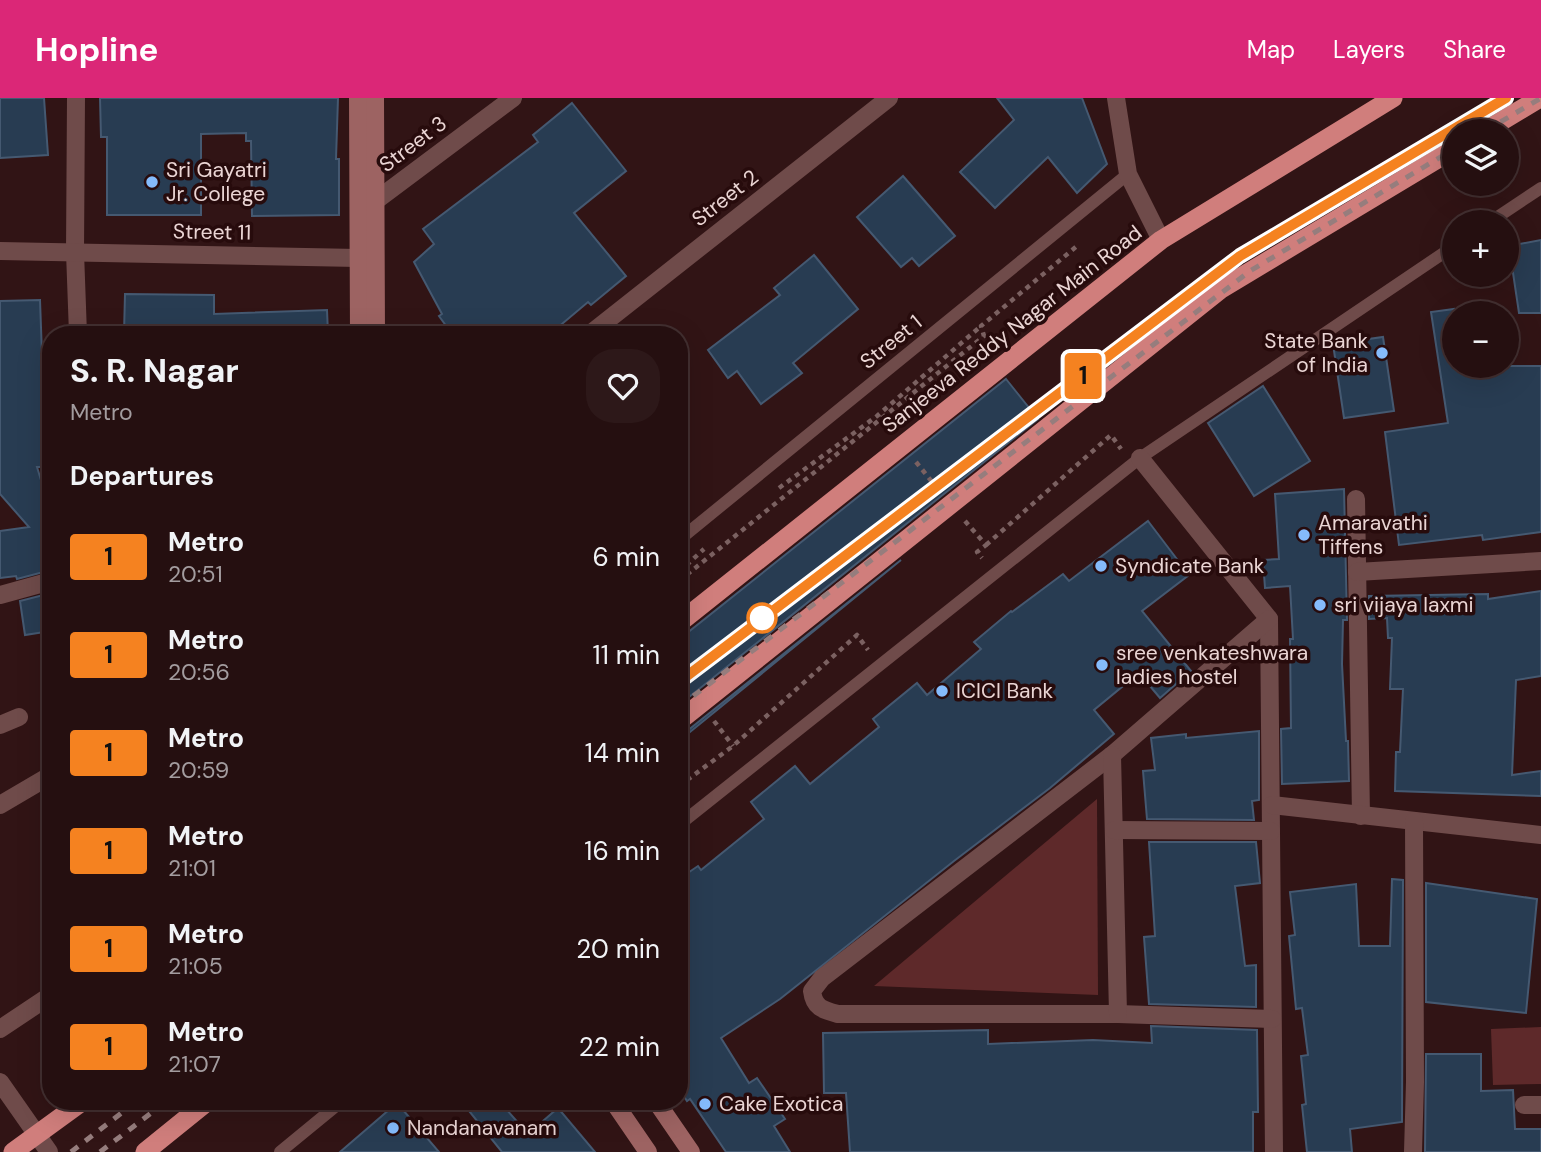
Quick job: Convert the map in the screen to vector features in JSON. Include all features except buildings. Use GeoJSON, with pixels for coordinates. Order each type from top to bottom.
{"type":"FeatureCollection","features":[{"type":"Feature","properties":{"kind":"highway","name":"Sanjeeva Reddy Nagar Main Road"},"geometry":{"type":"LineString","coordinates":[[688,616],[1161,240],[1394,98]]}},
{"type":"Feature","properties":{"kind":"highway"},"geometry":{"type":"LineString","coordinates":[[1505,119],[1540,98]]}},
{"type":"Feature","properties":{"kind":"highway"},"geometry":{"type":"LineString","coordinates":[[688,713],[1221,289],[1442,156]]}},
{"type":"Feature","properties":{"kind":"highway"},"geometry":{"type":"LineString","coordinates":[[13,1152],[71,1110]]}},
{"type":"Feature","properties":{"kind":"highway"},"geometry":{"type":"LineString","coordinates":[[145,1152],[197,1110]]}},
{"type":"Feature","properties":{"kind":"main road"},"geometry":{"type":"LineString","coordinates":[[358,98],[353,257],[358,326]]}},
{"type":"Feature","properties":{"kind":"main road"},"geometry":{"type":"LineString","coordinates":[[375,98],[376,326]]}},
{"type":"Feature","properties":{"kind":"main road"},"geometry":{"type":"LineString","coordinates":[[619,1110],[643,1150]]}},
{"type":"Feature","properties":{"kind":"main road"},"geometry":{"type":"LineString","coordinates":[[662,1110],[691,1152]]}},
{"type":"Feature","properties":{"kind":"street"},"geometry":{"type":"LineString","coordinates":[[76,98],[75,252],[78,326]]}},
{"type":"Feature","properties":{"kind":"street","name":"Street 3"},"geometry":{"type":"LineString","coordinates":[[374,202],[513,98]]}},
{"type":"Feature","properties":{"kind":"street","name":"Street 2"},"geometry":{"type":"LineString","coordinates":[[600,326],[889,98]]}},
{"type":"Feature","properties":{"kind":"street"},"geometry":{"type":"LineString","coordinates":[[1115,98],[1128,174],[1161,240]]}},
{"type":"Feature","properties":{"kind":"street","name":"Street 11"},"geometry":{"type":"LineString","coordinates":[[0,251],[353,257]]}},
{"type":"Feature","properties":{"kind":"street"},"geometry":{"type":"LineString","coordinates":[[1140,458],[1269,619],[1274,1152]]}},
{"type":"Feature","properties":{"kind":"street"},"geometry":{"type":"LineString","coordinates":[[1356,499],[1361,816]]}},
{"type":"Feature","properties":{"kind":"street"},"geometry":{"type":"LineString","coordinates":[[1357,572],[1541,561]]}},
{"type":"Feature","properties":{"kind":"street"},"geometry":{"type":"LineString","coordinates":[[0,595],[42,583]]}},
{"type":"Feature","properties":{"kind":"street"},"geometry":{"type":"LineString","coordinates":[[1269,619],[1112,755],[822,978],[812,991],[813,1001],[819,1008],[838,1014],[1118,1014],[1272,1019]]}},
{"type":"Feature","properties":{"kind":"street"},"geometry":{"type":"LineString","coordinates":[[0,725],[19,717]]}},
{"type":"Feature","properties":{"kind":"street"},"geometry":{"type":"LineString","coordinates":[[1112,755],[1118,1014]]}},
{"type":"Feature","properties":{"kind":"street"},"geometry":{"type":"LineString","coordinates":[[0,805],[42,780]]}},
{"type":"Feature","properties":{"kind":"street"},"geometry":{"type":"LineString","coordinates":[[1272,804],[1541,835]]}},
{"type":"Feature","properties":{"kind":"street"},"geometry":{"type":"LineString","coordinates":[[1413,1152],[1414,821]]}},
{"type":"Feature","properties":{"kind":"street"},"geometry":{"type":"LineString","coordinates":[[1114,830],[1271,831]]}},
{"type":"Feature","properties":{"kind":"street"},"geometry":{"type":"LineString","coordinates":[[0,1029],[42,1001]]}},
{"type":"Feature","properties":{"kind":"street"},"geometry":{"type":"LineString","coordinates":[[0,1082],[49,1152]]}},
{"type":"Feature","properties":{"kind":"lane","name":"Street 1"},"geometry":{"type":"LineString","coordinates":[[688,533],[1128,174]]}},
{"type":"Feature","properties":{"kind":"lane"},"geometry":{"type":"LineString","coordinates":[[1508,210],[1541,188]]}},
{"type":"Feature","properties":{"kind":"lane"},"geometry":{"type":"LineString","coordinates":[[688,818],[1140,458],[1442,254]]}},
{"type":"Feature","properties":{"kind":"lane"},"geometry":{"type":"LineString","coordinates":[[280,1152],[331,1110]]}},
{"type":"Feature","properties":{"kind":"path"},"geometry":{"type":"LineString","coordinates":[[772,494],[877,416],[1086,239]]}},
{"type":"Feature","properties":{"kind":"path"},"geometry":{"type":"LineString","coordinates":[[688,574],[984,336],[981,326]]}},
{"type":"Feature","properties":{"kind":"path"},"geometry":{"type":"LineString","coordinates":[[986,545],[1111,435]]}},
{"type":"Feature","properties":{"kind":"path"},"geometry":{"type":"LineString","coordinates":[[745,515],[752,523]]}},
{"type":"Feature","properties":{"kind":"path"},"geometry":{"type":"LineString","coordinates":[[688,564],[713,542]]}},
{"type":"Feature","properties":{"kind":"path"},"geometry":{"type":"LineString","coordinates":[[688,779],[733,746],[857,635]]}},
{"type":"Feature","properties":{"kind":"shaded area"},"geometry":{"type":"Polygon","coordinates":[[[1097,799],[1098,995],[874,986],[1097,799]]]}},
{"type":"Feature","properties":{"kind":"shaded area"},"geometry":{"type":"Polygon","coordinates":[[[1541,1027],[1541,1084],[1493,1085],[1491,1029],[1541,1027]]]}},
{"type":"Feature","properties":{"kind":"railway"},"geometry":{"type":"LineString","coordinates":[[688,676],[1240,256],[1506,98]]}},
{"type":"Feature","properties":{"kind":"railway"},"geometry":{"type":"LineString","coordinates":[[1505,119],[1541,98]]}},
{"type":"Feature","properties":{"kind":"railway"},"geometry":{"type":"LineString","coordinates":[[688,700],[1250,271],[1442,156]]}},
{"type":"Feature","properties":{"kind":"railway"},"geometry":{"type":"LineString","coordinates":[[71,1152],[125,1110]]}},
{"type":"Feature","properties":{"kind":"railway"},"geometry":{"type":"LineString","coordinates":[[100,1152],[155,1110]]}},
{"type":"Feature","properties":{"kind":"metro line","name":"1"},"geometry":{"type":"LineString","coordinates":[[688,675],[1240,256],[1506,98]]}},
{"type":"Feature","properties":{"kind":"place","name":"Sri Gayatri Jr. College"},"geometry":{"type":"Point","coordinates":[152,182]}},
{"type":"Feature","properties":{"kind":"place","name":"State Bank of India"},"geometry":{"type":"Point","coordinates":[1382,353]}},
{"type":"Feature","properties":{"kind":"place","name":"Amaravathi Tiffens"},"geometry":{"type":"Point","coordinates":[1304,535]}},
{"type":"Feature","properties":{"kind":"place","name":"Syndicate Bank"},"geometry":{"type":"Point","coordinates":[1101,566]}},
{"type":"Feature","properties":{"kind":"place","name":"sri vijaya laxmi"},"geometry":{"type":"Point","coordinates":[1320,605]}},
{"type":"Feature","properties":{"kind":"place","name":"sree venkateshwara ladies hostel"},"geometry":{"type":"Point","coordinates":[1102,665]}},
{"type":"Feature","properties":{"kind":"place","name":"ICICI Bank"},"geometry":{"type":"Point","coordinates":[942,691]}},
{"type":"Feature","properties":{"kind":"place","name":"Cake Exotica"},"geometry":{"type":"Point","coordinates":[705,1104]}},
{"type":"Feature","properties":{"kind":"place","name":"Nandanavanam"},"geometry":{"type":"Point","coordinates":[393,1128]}}]}
